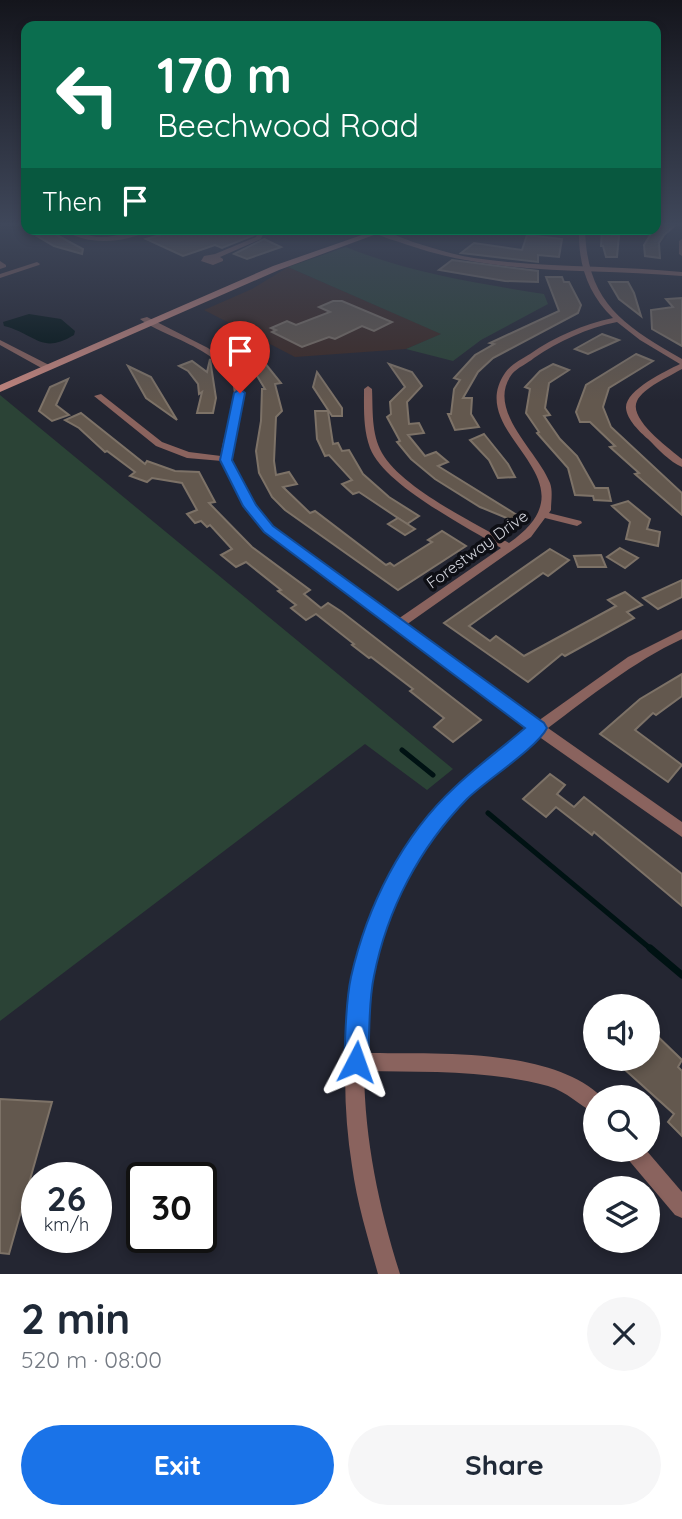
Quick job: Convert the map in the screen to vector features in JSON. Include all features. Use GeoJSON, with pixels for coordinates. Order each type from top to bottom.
{"type":"FeatureCollection","features":[{"type":"Feature","properties":{"kind":"main road"},"geometry":{"type":"LineString","coordinates":[[0,379],[44,365],[243,282]]}},
{"type":"Feature","properties":{"kind":"main road"},"geometry":{"type":"LineString","coordinates":[[0,389],[44,365]]}},
{"type":"Feature","properties":{"kind":"street"},"geometry":{"type":"LineString","coordinates":[[591,282],[607,310],[617,320],[682,364],[640,392],[631,403],[630,410],[637,424],[682,464]]}},
{"type":"Feature","properties":{"kind":"street","name":"Forestway Drive"},"geometry":{"type":"LineString","coordinates":[[399,624],[540,524],[545,515],[548,493],[545,476],[516,441],[503,419],[499,391],[520,361],[592,324],[617,320]]}},
{"type":"Feature","properties":{"kind":"street"},"geometry":{"type":"LineString","coordinates":[[148,321],[209,353],[235,377],[240,393],[226,460],[250,506],[268,529],[538,728],[682,830]]}},
{"type":"Feature","properties":{"kind":"street"},"geometry":{"type":"LineString","coordinates":[[0,342],[44,365]]}},
{"type":"Feature","properties":{"kind":"street"},"geometry":{"type":"LineString","coordinates":[[369,389],[370,434],[377,454],[396,476],[508,547]]}},
{"type":"Feature","properties":{"kind":"street"},"geometry":{"type":"LineString","coordinates":[[98,396],[159,444],[187,455],[226,460]]}},
{"type":"Feature","properties":{"kind":"street"},"geometry":{"type":"LineString","coordinates":[[545,515],[577,523]]}},
{"type":"Feature","properties":{"kind":"street"},"geometry":{"type":"LineString","coordinates":[[389,1274],[371,1216],[355,1135],[356,1062],[362,977],[385,905],[403,867],[425,833],[461,793],[538,728],[629,662],[682,634]]}},
{"type":"Feature","properties":{"kind":"street"},"geometry":{"type":"LineString","coordinates":[[356,1062],[523,1070],[562,1082],[583,1092]]}},
{"type":"Feature","properties":{"kind":"street"},"geometry":{"type":"LineString","coordinates":[[644,1162],[682,1208]]}},
{"type":"Feature","properties":{"kind":"shaded area"},"geometry":{"type":"Polygon","coordinates":[[[263,282],[324,282],[442,334],[406,349],[295,357],[204,310],[263,282]]]}},
{"type":"Feature","properties":{"kind":"shaded area"},"geometry":{"type":"Polygon","coordinates":[[[29,314],[61,319],[75,331],[74,335],[63,341],[46,343],[4,326],[3,322],[29,314]]]}},
{"type":"Feature","properties":{"kind":"green space"},"geometry":{"type":"Polygon","coordinates":[[[323,282],[476,282],[544,294],[548,304],[481,340],[453,361],[406,349],[441,334],[323,282]]]}},
{"type":"Feature","properties":{"kind":"green space"},"geometry":{"type":"Polygon","coordinates":[[[0,395],[453,769],[427,790],[365,744],[0,1021],[0,395]]]}},
{"type":"Feature","properties":{"kind":"building"},"geometry":{"type":"Polygon","coordinates":[[[548,282],[569,282],[581,305],[578,313],[493,358],[478,372],[463,398],[472,398],[471,414],[479,427],[455,430],[448,414],[451,414],[454,389],[460,380],[454,378],[475,355],[494,344],[490,343],[559,311],[548,282]]]}},
{"type":"Feature","properties":{"kind":"building"},"geometry":{"type":"Polygon","coordinates":[[[609,282],[628,282],[641,316],[619,299],[609,282]]]}},
{"type":"Feature","properties":{"kind":"building"},"geometry":{"type":"Polygon","coordinates":[[[682,298],[682,346],[652,329],[651,310],[673,307],[666,299],[682,298]]]}},
{"type":"Feature","properties":{"kind":"building"},"geometry":{"type":"Polygon","coordinates":[[[333,301],[342,301],[392,322],[374,331],[362,326],[335,339],[329,337],[302,347],[272,332],[276,330],[271,328],[287,321],[296,325],[330,312],[319,307],[333,301]]]}},
{"type":"Feature","properties":{"kind":"building"},"geometry":{"type":"Polygon","coordinates":[[[602,334],[619,340],[588,354],[575,349],[602,334]]]}},
{"type":"Feature","properties":{"kind":"building"},"geometry":{"type":"Polygon","coordinates":[[[238,338],[256,352],[281,383],[275,384],[282,411],[276,417],[276,475],[289,472],[297,484],[283,487],[310,513],[315,511],[386,565],[390,563],[394,566],[432,542],[428,540],[442,531],[466,546],[398,590],[285,510],[272,497],[259,473],[256,451],[262,389],[265,389],[248,361],[226,343],[238,338]]]}},
{"type":"Feature","properties":{"kind":"building"},"geometry":{"type":"Polygon","coordinates":[[[636,354],[653,361],[609,388],[603,407],[611,427],[682,493],[682,515],[635,474],[639,473],[610,447],[615,446],[590,422],[580,422],[576,412],[586,385],[636,354]]]}},
{"type":"Feature","properties":{"kind":"building"},"geometry":{"type":"Polygon","coordinates":[[[210,359],[216,398],[213,413],[197,413],[202,392],[199,394],[198,384],[188,371],[179,366],[192,361],[207,372],[210,359]]]}},
{"type":"Feature","properties":{"kind":"building"},"geometry":{"type":"Polygon","coordinates":[[[389,364],[412,372],[422,386],[407,402],[409,424],[419,423],[424,433],[408,435],[425,456],[436,452],[448,462],[438,466],[517,515],[514,521],[480,507],[435,479],[411,459],[397,442],[400,441],[387,417],[391,414],[390,402],[405,387],[389,364]]]}},
{"type":"Feature","properties":{"kind":"building"},"geometry":{"type":"Polygon","coordinates":[[[553,364],[569,370],[549,383],[545,408],[550,415],[544,416],[560,439],[577,456],[595,488],[608,488],[611,501],[575,495],[568,468],[537,433],[539,432],[526,413],[530,389],[525,387],[540,371],[553,364]]]}},
{"type":"Feature","properties":{"kind":"building"},"geometry":{"type":"Polygon","coordinates":[[[128,366],[151,377],[177,420],[146,398],[128,366]]]}},
{"type":"Feature","properties":{"kind":"building"},"geometry":{"type":"Polygon","coordinates":[[[317,372],[342,408],[342,416],[332,416],[313,387],[317,372]]]}},
{"type":"Feature","properties":{"kind":"building"},"geometry":{"type":"Polygon","coordinates":[[[68,379],[56,405],[69,415],[52,421],[39,411],[50,387],[68,379]]]}},
{"type":"Feature","properties":{"kind":"building"},"geometry":{"type":"Polygon","coordinates":[[[315,411],[328,411],[333,444],[338,443],[342,451],[349,450],[363,474],[389,497],[419,516],[407,524],[359,492],[353,494],[342,484],[352,480],[329,455],[325,456],[317,439],[315,411]]]}},
{"type":"Feature","properties":{"kind":"building"},"geometry":{"type":"Polygon","coordinates":[[[81,413],[145,464],[147,461],[175,471],[199,472],[215,502],[209,503],[252,547],[310,590],[304,594],[321,608],[328,603],[342,612],[481,720],[453,742],[434,727],[444,718],[410,691],[413,689],[352,645],[354,644],[316,614],[306,620],[291,608],[296,605],[278,591],[281,590],[246,562],[236,567],[221,555],[232,549],[210,525],[207,527],[201,521],[195,523],[187,514],[197,510],[182,483],[152,478],[147,482],[130,476],[135,472],[65,420],[81,413]]]}},
{"type":"Feature","properties":{"kind":"building"},"geometry":{"type":"Polygon","coordinates":[[[484,434],[515,477],[498,478],[489,460],[470,440],[484,434]]]}},
{"type":"Feature","properties":{"kind":"building"},"geometry":{"type":"Polygon","coordinates":[[[628,501],[650,519],[647,529],[660,532],[658,546],[626,539],[630,522],[612,506],[628,501]]]}},
{"type":"Feature","properties":{"kind":"building"},"geometry":{"type":"Polygon","coordinates":[[[398,518],[415,529],[405,535],[388,524],[398,518]]]}},
{"type":"Feature","properties":{"kind":"building"},"geometry":{"type":"Polygon","coordinates":[[[620,548],[638,558],[625,568],[607,557],[620,548]]]}},
{"type":"Feature","properties":{"kind":"building"},"geometry":{"type":"Polygon","coordinates":[[[550,549],[569,560],[548,576],[543,573],[469,626],[490,641],[496,636],[524,656],[616,606],[608,600],[625,592],[642,605],[627,612],[634,618],[565,656],[562,654],[528,682],[444,623],[550,549]]]}},
{"type":"Feature","properties":{"kind":"building"},"geometry":{"type":"Polygon","coordinates":[[[601,555],[606,567],[578,567],[574,556],[601,555]]]}},
{"type":"Feature","properties":{"kind":"building"},"geometry":{"type":"Polygon","coordinates":[[[682,580],[682,597],[658,609],[643,598],[682,580]]]}},
{"type":"Feature","properties":{"kind":"building"},"geometry":{"type":"Polygon","coordinates":[[[682,674],[682,696],[656,715],[653,713],[635,730],[682,765],[668,782],[600,734],[640,699],[682,674]]]}},
{"type":"Feature","properties":{"kind":"building"},"geometry":{"type":"Polygon","coordinates":[[[550,774],[565,785],[557,794],[574,807],[584,797],[682,874],[682,906],[594,832],[592,835],[556,807],[546,817],[523,799],[550,774]]]}},
{"type":"Feature","properties":{"kind":"building"},"geometry":{"type":"Polygon","coordinates":[[[660,1039],[682,1060],[678,1067],[682,1071],[682,1136],[668,1122],[674,1114],[660,1101],[660,1085],[642,1085],[626,1071],[660,1071],[660,1039]]]}},
{"type":"Feature","properties":{"kind":"building"},"geometry":{"type":"Polygon","coordinates":[[[0,1099],[52,1102],[35,1162],[21,1162],[21,1212],[9,1254],[0,1253],[0,1099]]]}},
{"type":"Feature","properties":{"kind":"waterway"},"geometry":{"type":"LineString","coordinates":[[402,750],[433,775]]}},
{"type":"Feature","properties":{"kind":"waterway"},"geometry":{"type":"LineString","coordinates":[[488,813],[652,950]]}},
{"type":"Feature","properties":{"kind":"waterway"},"geometry":{"type":"LineString","coordinates":[[650,948],[682,975]]}},
{"type":"Feature","properties":{"kind":"route"},"geometry":{"type":"LineString","coordinates":[[240,393],[226,460],[250,506],[268,529],[538,728],[461,793],[425,833],[403,867],[385,905],[362,977],[356,1062]]}}]}
